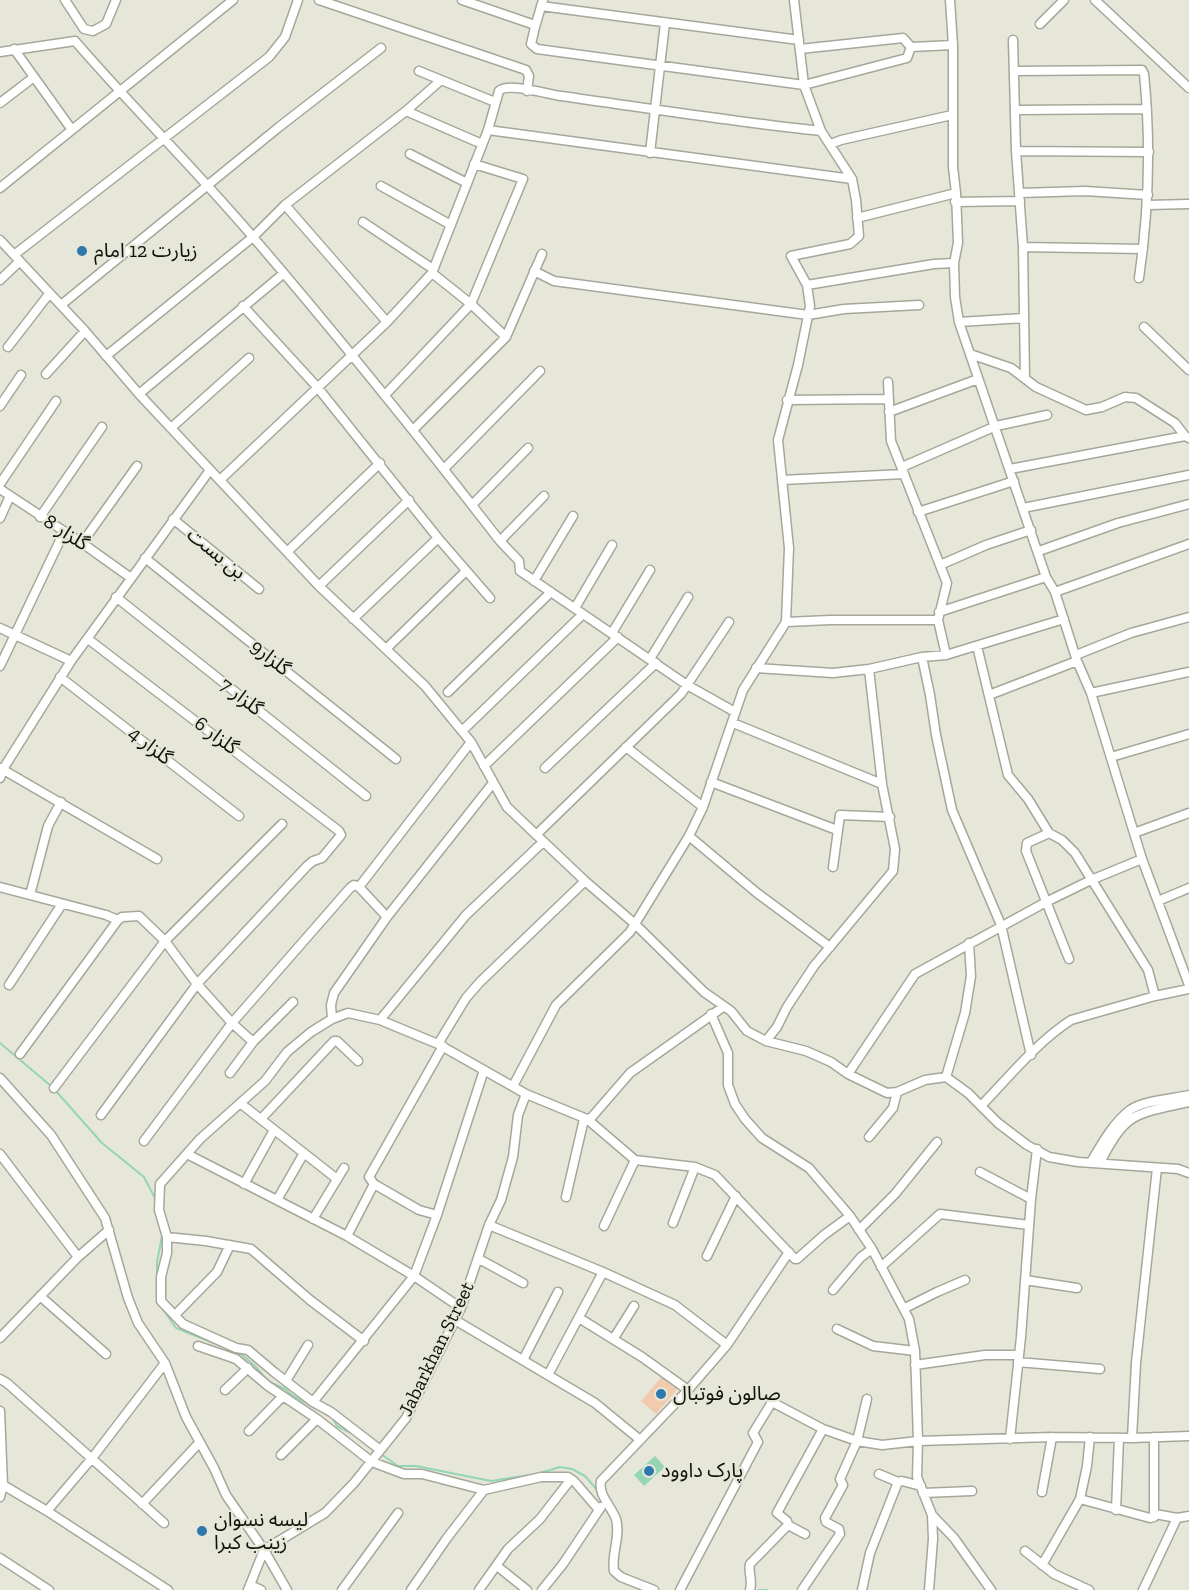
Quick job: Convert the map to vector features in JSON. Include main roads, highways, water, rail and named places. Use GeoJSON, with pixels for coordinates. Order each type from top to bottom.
{"type":"FeatureCollection","features":[{"type":"Feature","properties":{"kind":"waterway"},"geometry":{"type":"LineString","coordinates":[[0,1043],[51,1086]]}},
{"type":"Feature","properties":{"kind":"waterway"},"geometry":{"type":"LineString","coordinates":[[55,1090],[102,1143],[144,1177],[156,1200]]}},
{"type":"Feature","properties":{"kind":"waterway"},"geometry":{"type":"LineString","coordinates":[[157,1298],[157,1262],[162,1236],[160,1226]]}},
{"type":"Feature","properties":{"kind":"waterway"},"geometry":{"type":"LineString","coordinates":[[162,1308],[176,1328],[241,1354],[268,1381],[316,1409]]}},
{"type":"Feature","properties":{"kind":"waterway"},"geometry":{"type":"LineString","coordinates":[[332,1417],[337,1426],[355,1435]]}},
{"type":"Feature","properties":{"kind":"waterway"},"geometry":{"type":"LineString","coordinates":[[381,1454],[398,1466],[416,1466],[491,1481],[536,1474],[560,1467],[572,1469],[585,1476],[599,1492]]}},
{"type":"Feature","properties":{"kind":"waterway"},"geometry":{"type":"LineString","coordinates":[[610,1562],[613,1535]]}},
{"type":"Feature","properties":{"kind":"waterway"},"geometry":{"type":"LineString","coordinates":[[758,1590],[767,1590]]}},
{"type":"Feature","properties":{"kind":"place","name":"زیارت 12 امام"},"geometry":{"type":"Point","coordinates":[82,251]}},
{"type":"Feature","properties":{"kind":"place","name":"صالون فوتبال"},"geometry":{"type":"Point","coordinates":[661,1394]}},
{"type":"Feature","properties":{"kind":"place","name":"پارک داوود"},"geometry":{"type":"Point","coordinates":[649,1471]}},
{"type":"Feature","properties":{"kind":"place","name":"لیسه نسوان زینب کبرا"},"geometry":{"type":"Point","coordinates":[202,1531]}}]}
